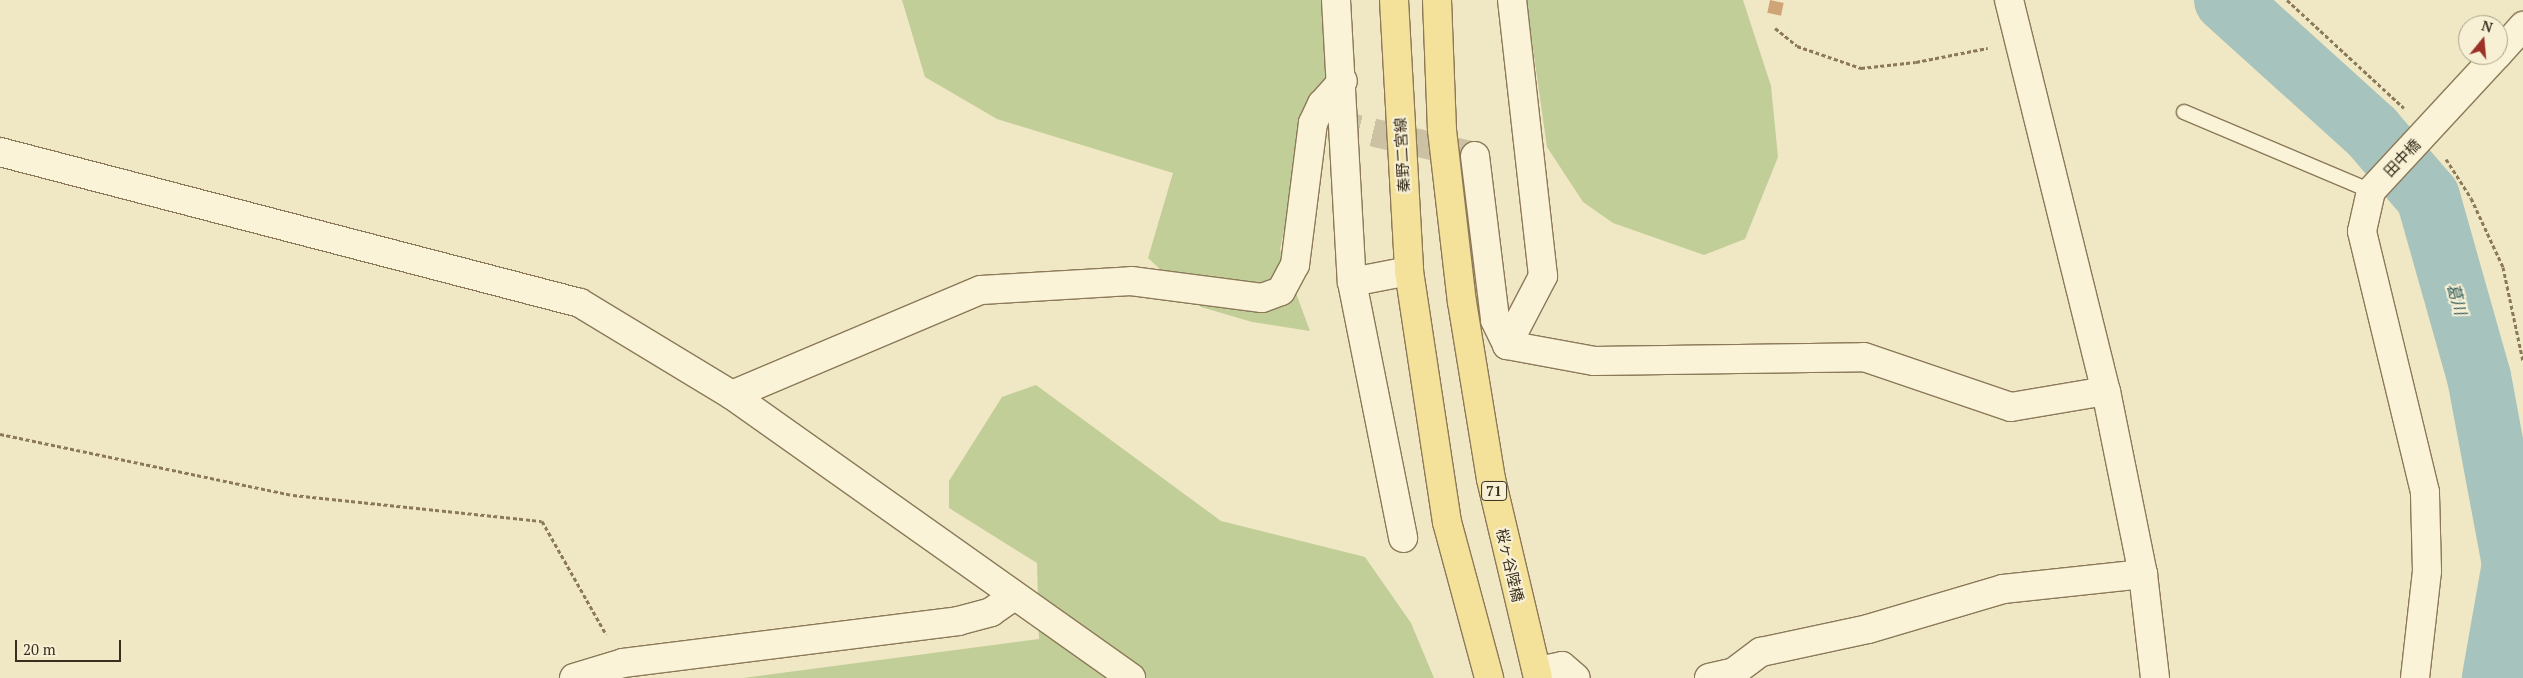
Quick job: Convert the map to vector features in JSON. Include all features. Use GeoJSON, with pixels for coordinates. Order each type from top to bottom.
{"type":"FeatureCollection","features":[{"type":"Feature","properties":{"kind":"main road","name":"秦野二宮線"},"geometry":{"type":"LineString","coordinates":[[1394,0],[1409,271],[1414,309],[1447,522],[1489,678]]}},
{"type":"Feature","properties":{"kind":"main road","name":"桜ヶ谷陸橋"},"geometry":{"type":"LineString","coordinates":[[1437,0],[1442,130],[1462,302],[1491,480],[1538,678]]}},
{"type":"Feature","properties":{"kind":"street"},"geometry":{"type":"LineString","coordinates":[[1336,0],[1343,81],[1352,282],[1403,538]]}},
{"type":"Feature","properties":{"kind":"street"},"geometry":{"type":"LineString","coordinates":[[1507,345],[1543,276],[1512,0]]}},
{"type":"Feature","properties":{"kind":"street"},"geometry":{"type":"LineString","coordinates":[[2009,0],[2106,391],[2143,574],[2155,678]]}},
{"type":"Feature","properties":{"kind":"street","name":"田中橋"},"geometry":{"type":"LineString","coordinates":[[2508,43],[2523,26]]}},
{"type":"Feature","properties":{"kind":"street","name":"田中橋"},"geometry":{"type":"LineString","coordinates":[[2376,186],[2488,65]]}},
{"type":"Feature","properties":{"kind":"street"},"geometry":{"type":"LineString","coordinates":[[732,395],[981,290],[1131,281],[1262,298],[1281,292],[1297,256],[1313,123],[1322,104],[1343,81]]}},
{"type":"Feature","properties":{"kind":"street"},"geometry":{"type":"LineString","coordinates":[[0,152],[580,303],[732,395],[1131,678]]}},
{"type":"Feature","properties":{"kind":"street"},"geometry":{"type":"LineString","coordinates":[[1475,156],[1495,320],[1507,345]]}},
{"type":"Feature","properties":{"kind":"street"},"geometry":{"type":"LineString","coordinates":[[2376,186],[2362,231],[2425,492],[2428,571],[2415,678]]}},
{"type":"Feature","properties":{"kind":"street"},"geometry":{"type":"LineString","coordinates":[[1352,282],[1409,271]]}},
{"type":"Feature","properties":{"kind":"street"},"geometry":{"type":"LineString","coordinates":[[1507,345],[1594,361],[1864,357],[2011,407],[2106,391]]}},
{"type":"Feature","properties":{"kind":"street"},"geometry":{"type":"LineString","coordinates":[[1709,678],[1734,672],[1761,652],[1868,629],[2003,589],[2143,574]]}},
{"type":"Feature","properties":{"kind":"street"},"geometry":{"type":"LineString","coordinates":[[574,678],[623,663],[958,621],[991,612],[1014,596]]}},
{"type":"Feature","properties":{"kind":"street"},"geometry":{"type":"LineString","coordinates":[[1546,678],[1548,669],[1562,666],[1576,678]]}},
{"type":"Feature","properties":{"kind":"lane"},"geometry":{"type":"LineString","coordinates":[[2184,112],[2376,186]]}},
{"type":"Feature","properties":{"kind":"path"},"geometry":{"type":"LineString","coordinates":[[2287,0],[2426,134],[2471,198],[2503,268],[2523,361]]}},
{"type":"Feature","properties":{"kind":"path"},"geometry":{"type":"LineString","coordinates":[[1775,28],[1797,46],[1861,68],[1916,62],[2020,42]]}},
{"type":"Feature","properties":{"kind":"path"},"geometry":{"type":"LineString","coordinates":[[0,434],[293,495],[542,521],[623,663]]}},
{"type":"Feature","properties":{"kind":"green space"},"geometry":{"type":"Polygon","coordinates":[[[902,0],[1322,0],[1327,76],[1305,128],[1280,250],[1310,331],[1252,322],[1201,307],[1148,258],[1173,173],[997,119],[925,77],[902,0]]]}},
{"type":"Feature","properties":{"kind":"green space"},"geometry":{"type":"Polygon","coordinates":[[[1526,0],[1743,0],[1771,86],[1778,157],[1745,239],[1704,255],[1613,223],[1583,202],[1547,147],[1526,0]]]}},
{"type":"Feature","properties":{"kind":"green space"},"geometry":{"type":"Polygon","coordinates":[[[1036,385],[1221,521],[1365,557],[1411,623],[1434,678],[743,678],[1039,639],[1037,563],[949,508],[949,481],[1002,397],[1036,385]]]}},
{"type":"Feature","properties":{"kind":"building"},"geometry":{"type":"Polygon","coordinates":[[[1770,0],[1784,3],[1781,16],[1767,13],[1770,0]]]}},
{"type":"Feature","properties":{"kind":"waterway","name":"葛川"},"geometry":{"type":"LineString","coordinates":[[2226,0],[2372,132],[2428,197],[2479,377],[2514,564],[2494,678]]}},
{"type":"Feature","properties":{"kind":"tunnel"},"geometry":{"type":"LineString","coordinates":[[1332,123],[1475,156]]}}]}
